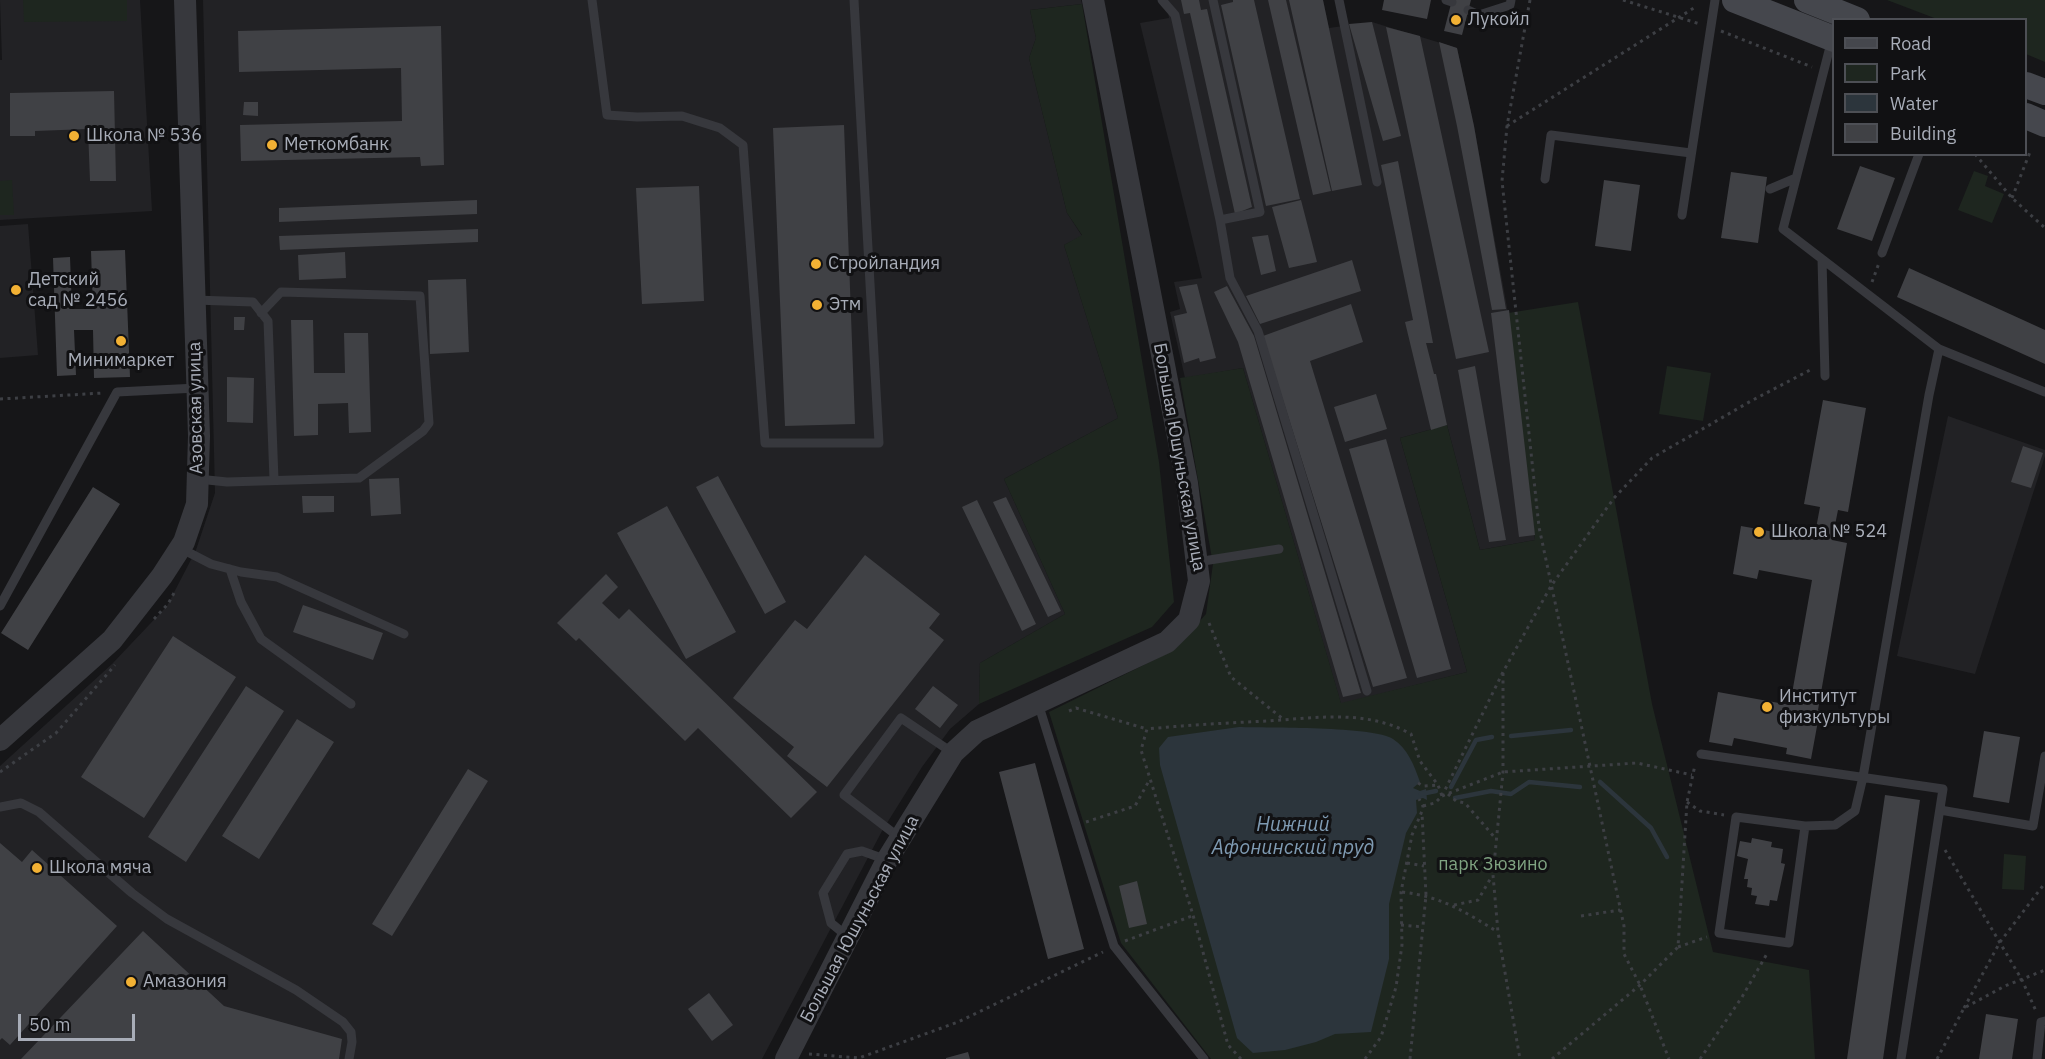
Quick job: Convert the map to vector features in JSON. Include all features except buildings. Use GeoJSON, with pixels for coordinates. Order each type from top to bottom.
{"type":"FeatureCollection","features":[{"type":"Feature","properties":{"kind":"main road"},"geometry":{"type":"LineString","coordinates":[[1735,0],[1832,39]]}},
{"type":"Feature","properties":{"kind":"main road"},"geometry":{"type":"LineString","coordinates":[[1807,0],[1852,18]]}},
{"type":"Feature","properties":{"kind":"main road"},"geometry":{"type":"LineString","coordinates":[[2027,86],[2045,92]]}},
{"type":"Feature","properties":{"kind":"main road"},"geometry":{"type":"LineString","coordinates":[[2027,117],[2045,124]]}},
{"type":"Feature","properties":{"kind":"street","name":"Азовская улица"},"geometry":{"type":"LineString","coordinates":[[0,740],[112,640],[162,576],[180,548],[197,504],[197,388],[185,0]]}},
{"type":"Feature","properties":{"kind":"street","name":"Большая Юшуньская улица"},"geometry":{"type":"LineString","coordinates":[[797,1057],[848,937],[887,860],[953,753],[977,731],[1040,712],[1167,642],[1189,620],[1200,581],[1187,483],[1093,0]]}},
{"type":"Feature","properties":{"kind":"lane"},"geometry":{"type":"LineString","coordinates":[[592,0],[607,115],[681,116],[720,128],[743,145],[765,443],[879,443],[854,0]]}},
{"type":"Feature","properties":{"kind":"lane"},"geometry":{"type":"LineString","coordinates":[[1162,0],[1175,15],[1220,220],[1230,278],[1258,331],[1367,691]]}},
{"type":"Feature","properties":{"kind":"lane"},"geometry":{"type":"LineString","coordinates":[[1213,0],[1260,212],[1220,220]]}},
{"type":"Feature","properties":{"kind":"lane"},"geometry":{"type":"LineString","coordinates":[[1339,0],[1377,182]]}},
{"type":"Feature","properties":{"kind":"lane"},"geometry":{"type":"LineString","coordinates":[[1468,10],[1479,15],[1510,6],[1511,0]]}},
{"type":"Feature","properties":{"kind":"lane"},"geometry":{"type":"LineString","coordinates":[[1682,215],[1715,0]]}},
{"type":"Feature","properties":{"kind":"lane"},"geometry":{"type":"LineString","coordinates":[[1832,42],[1783,229],[1939,349],[2045,392]]}},
{"type":"Feature","properties":{"kind":"lane"},"geometry":{"type":"LineString","coordinates":[[1545,179],[1551,135],[1692,153]]}},
{"type":"Feature","properties":{"kind":"lane"},"geometry":{"type":"LineString","coordinates":[[1882,253],[1918,156]]}},
{"type":"Feature","properties":{"kind":"lane"},"geometry":{"type":"LineString","coordinates":[[1770,189],[1796,178]]}},
{"type":"Feature","properties":{"kind":"lane"},"geometry":{"type":"LineString","coordinates":[[1822,259],[1825,376]]}},
{"type":"Feature","properties":{"kind":"lane"},"geometry":{"type":"LineString","coordinates":[[198,479],[227,482],[358,478],[423,431],[429,423],[420,296],[280,292],[261,313]]}},
{"type":"Feature","properties":{"kind":"lane"},"geometry":{"type":"LineString","coordinates":[[194,300],[253,302],[268,321],[274,480]]}},
{"type":"Feature","properties":{"kind":"lane"},"geometry":{"type":"LineString","coordinates":[[1805,826],[1789,943],[1719,933],[1736,817],[1805,826],[1835,825],[1855,811],[1939,349]]}},
{"type":"Feature","properties":{"kind":"lane"},"geometry":{"type":"LineString","coordinates":[[0,606],[117,392],[197,388]]}},
{"type":"Feature","properties":{"kind":"lane"},"geometry":{"type":"LineString","coordinates":[[180,548],[211,564],[278,577],[404,634]]}},
{"type":"Feature","properties":{"kind":"lane"},"geometry":{"type":"LineString","coordinates":[[1197,562],[1279,549]]}},
{"type":"Feature","properties":{"kind":"lane"},"geometry":{"type":"LineString","coordinates":[[230,569],[241,602],[261,639],[351,704]]}},
{"type":"Feature","properties":{"kind":"lane"},"geometry":{"type":"LineString","coordinates":[[1040,712],[1114,946],[1204,1059]]}},
{"type":"Feature","properties":{"kind":"lane"},"geometry":{"type":"LineString","coordinates":[[900,838],[844,795],[901,718],[953,753]]}},
{"type":"Feature","properties":{"kind":"lane"},"geometry":{"type":"LineString","coordinates":[[1701,754],[1943,789],[1901,1059]]}},
{"type":"Feature","properties":{"kind":"lane"},"geometry":{"type":"LineString","coordinates":[[1940,810],[2033,826],[2045,756]]}},
{"type":"Feature","properties":{"kind":"lane"},"geometry":{"type":"LineString","coordinates":[[0,807],[21,803],[39,812],[132,893],[167,919],[296,990],[343,1022],[351,1032],[349,1059]]}},
{"type":"Feature","properties":{"kind":"lane"},"geometry":{"type":"LineString","coordinates":[[848,937],[831,923],[823,893],[847,854],[862,851],[887,860]]}},
{"type":"Feature","properties":{"kind":"lane"},"geometry":{"type":"LineString","coordinates":[[2037,1059],[2043,1021]]}},
{"type":"Feature","properties":{"kind":"path"},"geometry":{"type":"LineString","coordinates":[[1530,0],[1507,126],[1502,181],[1539,526],[1588,766],[1624,926],[1624,954],[1640,985],[1669,1059]]}},
{"type":"Feature","properties":{"kind":"path"},"geometry":{"type":"LineString","coordinates":[[1623,0],[1711,28],[1823,71]]}},
{"type":"Feature","properties":{"kind":"path"},"geometry":{"type":"LineString","coordinates":[[1507,126],[1697,6]]}},
{"type":"Feature","properties":{"kind":"path"},"geometry":{"type":"LineString","coordinates":[[2012,198],[2030,152]]}},
{"type":"Feature","properties":{"kind":"path"},"geometry":{"type":"LineString","coordinates":[[1977,156],[2012,198],[2045,228]]}},
{"type":"Feature","properties":{"kind":"path"},"geometry":{"type":"LineString","coordinates":[[1867,294],[1882,253]]}},
{"type":"Feature","properties":{"kind":"path"},"geometry":{"type":"LineString","coordinates":[[1423,806],[1435,803],[1442,796],[1503,672],[1551,586],[1614,498],[1652,458],[1751,400],[1824,363]]}},
{"type":"Feature","properties":{"kind":"path"},"geometry":{"type":"LineString","coordinates":[[0,399],[117,392]]}},
{"type":"Feature","properties":{"kind":"path"},"geometry":{"type":"LineString","coordinates":[[1208,622],[1232,677],[1285,720]]}},
{"type":"Feature","properties":{"kind":"path"},"geometry":{"type":"LineString","coordinates":[[1503,672],[1503,772],[1493,875],[1498,932],[1520,1059]]}},
{"type":"Feature","properties":{"kind":"path"},"geometry":{"type":"LineString","coordinates":[[1040,712],[1076,708],[1147,729],[1348,717],[1393,724],[1411,734],[1420,761],[1438,784],[1442,796]]}},
{"type":"Feature","properties":{"kind":"path"},"geometry":{"type":"LineString","coordinates":[[1147,729],[1141,750],[1193,915],[1228,1045],[1241,1059]]}},
{"type":"Feature","properties":{"kind":"path"},"geometry":{"type":"LineString","coordinates":[[1442,796],[1503,772],[1638,763],[1692,775],[1678,947]]}},
{"type":"Feature","properties":{"kind":"path"},"geometry":{"type":"LineString","coordinates":[[1076,825],[1136,806],[1150,779]]}},
{"type":"Feature","properties":{"kind":"path"},"geometry":{"type":"LineString","coordinates":[[1418,783],[1424,786],[1438,784]]}},
{"type":"Feature","properties":{"kind":"path"},"geometry":{"type":"LineString","coordinates":[[1448,794],[1456,801],[1465,803],[1496,839]]}},
{"type":"Feature","properties":{"kind":"path"},"geometry":{"type":"LineString","coordinates":[[1365,1059],[1381,1037],[1396,987],[1402,945],[1401,892],[1412,835],[1423,806],[1419,799]]}},
{"type":"Feature","properties":{"kind":"path"},"geometry":{"type":"LineString","coordinates":[[1688,802],[1700,812],[1736,817]]}},
{"type":"Feature","properties":{"kind":"path"},"geometry":{"type":"LineString","coordinates":[[1410,1059],[1426,895],[1422,811]]}},
{"type":"Feature","properties":{"kind":"path"},"geometry":{"type":"LineString","coordinates":[[1936,834],[2022,980],[2043,1021]]}},
{"type":"Feature","properties":{"kind":"path"},"geometry":{"type":"LineString","coordinates":[[1407,863],[1424,866]]}},
{"type":"Feature","properties":{"kind":"path"},"geometry":{"type":"LineString","coordinates":[[1454,906],[1478,900],[1493,875]]}},
{"type":"Feature","properties":{"kind":"path"},"geometry":{"type":"LineString","coordinates":[[1937,1059],[2000,942],[2045,883]]}},
{"type":"Feature","properties":{"kind":"path"},"geometry":{"type":"LineString","coordinates":[[1401,892],[1426,895],[1454,906],[1498,932]]}},
{"type":"Feature","properties":{"kind":"path"},"geometry":{"type":"LineString","coordinates":[[1581,916],[1620,910]]}},
{"type":"Feature","properties":{"kind":"path"},"geometry":{"type":"LineString","coordinates":[[797,1057],[860,1058],[958,1022],[1134,936],[1193,915]]}},
{"type":"Feature","properties":{"kind":"path"},"geometry":{"type":"LineString","coordinates":[[1401,925],[1423,927]]}},
{"type":"Feature","properties":{"kind":"path"},"geometry":{"type":"LineString","coordinates":[[1552,1059],[1640,985],[1678,947],[1719,933]]}},
{"type":"Feature","properties":{"kind":"path"},"geometry":{"type":"LineString","coordinates":[[1700,1059],[1742,997],[1775,941]]}},
{"type":"Feature","properties":{"kind":"path"},"geometry":{"type":"LineString","coordinates":[[1964,1008],[2045,970]]}},
{"type":"Feature","properties":{"kind":"shaded area","name":"Школа № 536"},"geometry":{"type":"Polygon","coordinates":[[[0,0],[140,0],[152,211],[0,220],[0,60],[2,60],[0,0]]]}},
{"type":"Feature","properties":{"kind":"shaded area"},"geometry":{"type":"Polygon","coordinates":[[[203,0],[1081,0],[1082,4],[1030,10],[1036,38],[1029,58],[1067,213],[1082,236],[1064,245],[1118,418],[1004,479],[1065,614],[980,663],[979,704],[950,729],[922,767],[882,831],[762,1059],[0,1059],[0,766],[112,664],[167,606],[196,550],[215,493],[203,0]]]}},
{"type":"Feature","properties":{"kind":"shaded area"},"geometry":{"type":"Polygon","coordinates":[[[1166,0],[1323,0],[1329,28],[1372,22],[1457,48],[1474,126],[1508,313],[1535,540],[1480,550],[1447,425],[1400,438],[1467,672],[1341,704],[1243,368],[1185,378],[1170,312],[1180,309],[1174,282],[1202,278],[1140,23],[1169,18],[1166,0]]]}},
{"type":"Feature","properties":{"kind":"shaded area","name":"Детский сад № 2456"},"geometry":{"type":"Polygon","coordinates":[[[28,224],[38,355],[0,358],[0,226],[28,224]]]}},
{"type":"Feature","properties":{"kind":"shaded area"},"geometry":{"type":"Polygon","coordinates":[[[1948,416],[2045,450],[1975,674],[1897,656],[1948,416]]]}},
{"type":"Feature","properties":{"kind":"green space"},"geometry":{"type":"Polygon","coordinates":[[[23,0],[127,0],[127,21],[24,22],[23,0]]]}},
{"type":"Feature","properties":{"kind":"green space"},"geometry":{"type":"Polygon","coordinates":[[[1887,0],[2045,0],[2045,62],[2027,54],[2027,18],[1934,18],[1887,0]]]}},
{"type":"Feature","properties":{"kind":"green space"},"geometry":{"type":"Polygon","coordinates":[[[1082,4],[1159,462],[1174,602],[1152,627],[979,704],[980,663],[1065,614],[1004,479],[1118,418],[1064,245],[1082,235],[1067,213],[1029,58],[1036,38],[1030,10],[1082,4]]]}},
{"type":"Feature","properties":{"kind":"green space"},"geometry":{"type":"Polygon","coordinates":[[[1974,171],[1988,176],[1985,186],[2004,194],[1992,223],[1958,210],[1974,171]]]}},
{"type":"Feature","properties":{"kind":"green space"},"geometry":{"type":"Polygon","coordinates":[[[12,180],[14,215],[0,215],[0,181],[12,180]]]}},
{"type":"Feature","properties":{"kind":"green space","name":"парк Зюзино"},"geometry":{"type":"Polygon","coordinates":[[[1578,302],[1652,704],[1713,952],[1809,970],[1815,1059],[1211,1059],[1121,943],[1049,712],[1174,650],[1206,614],[1213,564],[1180,378],[1243,368],[1341,703],[1467,672],[1400,438],[1447,425],[1480,550],[1535,540],[1508,313],[1578,302]]]}},
{"type":"Feature","properties":{"kind":"green space"},"geometry":{"type":"Polygon","coordinates":[[[1667,366],[1711,373],[1703,421],[1659,414],[1667,366]]]}},
{"type":"Feature","properties":{"kind":"green space"},"geometry":{"type":"Polygon","coordinates":[[[2004,854],[2026,856],[2024,890],[2002,889],[2004,854]]]}},
{"type":"Feature","properties":{"kind":"water","name":"Нижний Афонинский пруд"},"geometry":{"type":"Polygon","coordinates":[[[1239,727],[1343,730],[1382,735],[1398,743],[1410,758],[1420,782],[1413,788],[1420,791],[1426,789],[1427,800],[1423,798],[1416,800],[1417,813],[1406,833],[1389,904],[1389,959],[1371,1032],[1335,1034],[1316,1042],[1285,1050],[1253,1053],[1237,1038],[1160,765],[1159,748],[1168,737],[1239,727]]]}},
{"type":"Feature","properties":{"kind":"waterway"},"geometry":{"type":"LineString","coordinates":[[1511,736],[1571,730]]}},
{"type":"Feature","properties":{"kind":"waterway"},"geometry":{"type":"LineString","coordinates":[[1451,787],[1476,740],[1492,737]]}},
{"type":"Feature","properties":{"kind":"waterway"},"geometry":{"type":"LineString","coordinates":[[1455,798],[1491,791],[1511,794],[1529,782],[1580,787]]}},
{"type":"Feature","properties":{"kind":"waterway"},"geometry":{"type":"LineString","coordinates":[[1600,782],[1651,828],[1667,857]]}},
{"type":"Feature","properties":{"kind":"waterway"},"geometry":{"type":"LineString","coordinates":[[1421,794],[1436,791]]}},
{"type":"Feature","properties":{"kind":"place","name":"Лукойл"},"geometry":{"type":"Point","coordinates":[1456,20]}},
{"type":"Feature","properties":{"kind":"place","name":"Школа № 536"},"geometry":{"type":"Point","coordinates":[74,136]}},
{"type":"Feature","properties":{"kind":"place","name":"Меткомбанк"},"geometry":{"type":"Point","coordinates":[272,145]}},
{"type":"Feature","properties":{"kind":"place","name":"Стройландия"},"geometry":{"type":"Point","coordinates":[816,264]}},
{"type":"Feature","properties":{"kind":"place","name":"Детский сад № 2456"},"geometry":{"type":"Point","coordinates":[16,290]}},
{"type":"Feature","properties":{"kind":"place","name":"Этм"},"geometry":{"type":"Point","coordinates":[817,305]}},
{"type":"Feature","properties":{"kind":"place","name":"Минимаркет"},"geometry":{"type":"Point","coordinates":[121,341]}},
{"type":"Feature","properties":{"kind":"place","name":"Школа № 524"},"geometry":{"type":"Point","coordinates":[1759,532]}},
{"type":"Feature","properties":{"kind":"place","name":"Институт физкультуры"},"geometry":{"type":"Point","coordinates":[1767,707]}},
{"type":"Feature","properties":{"kind":"place","name":"Школа мяча"},"geometry":{"type":"Point","coordinates":[37,868]}},
{"type":"Feature","properties":{"kind":"place","name":"Амазония"},"geometry":{"type":"Point","coordinates":[131,982]}}]}
